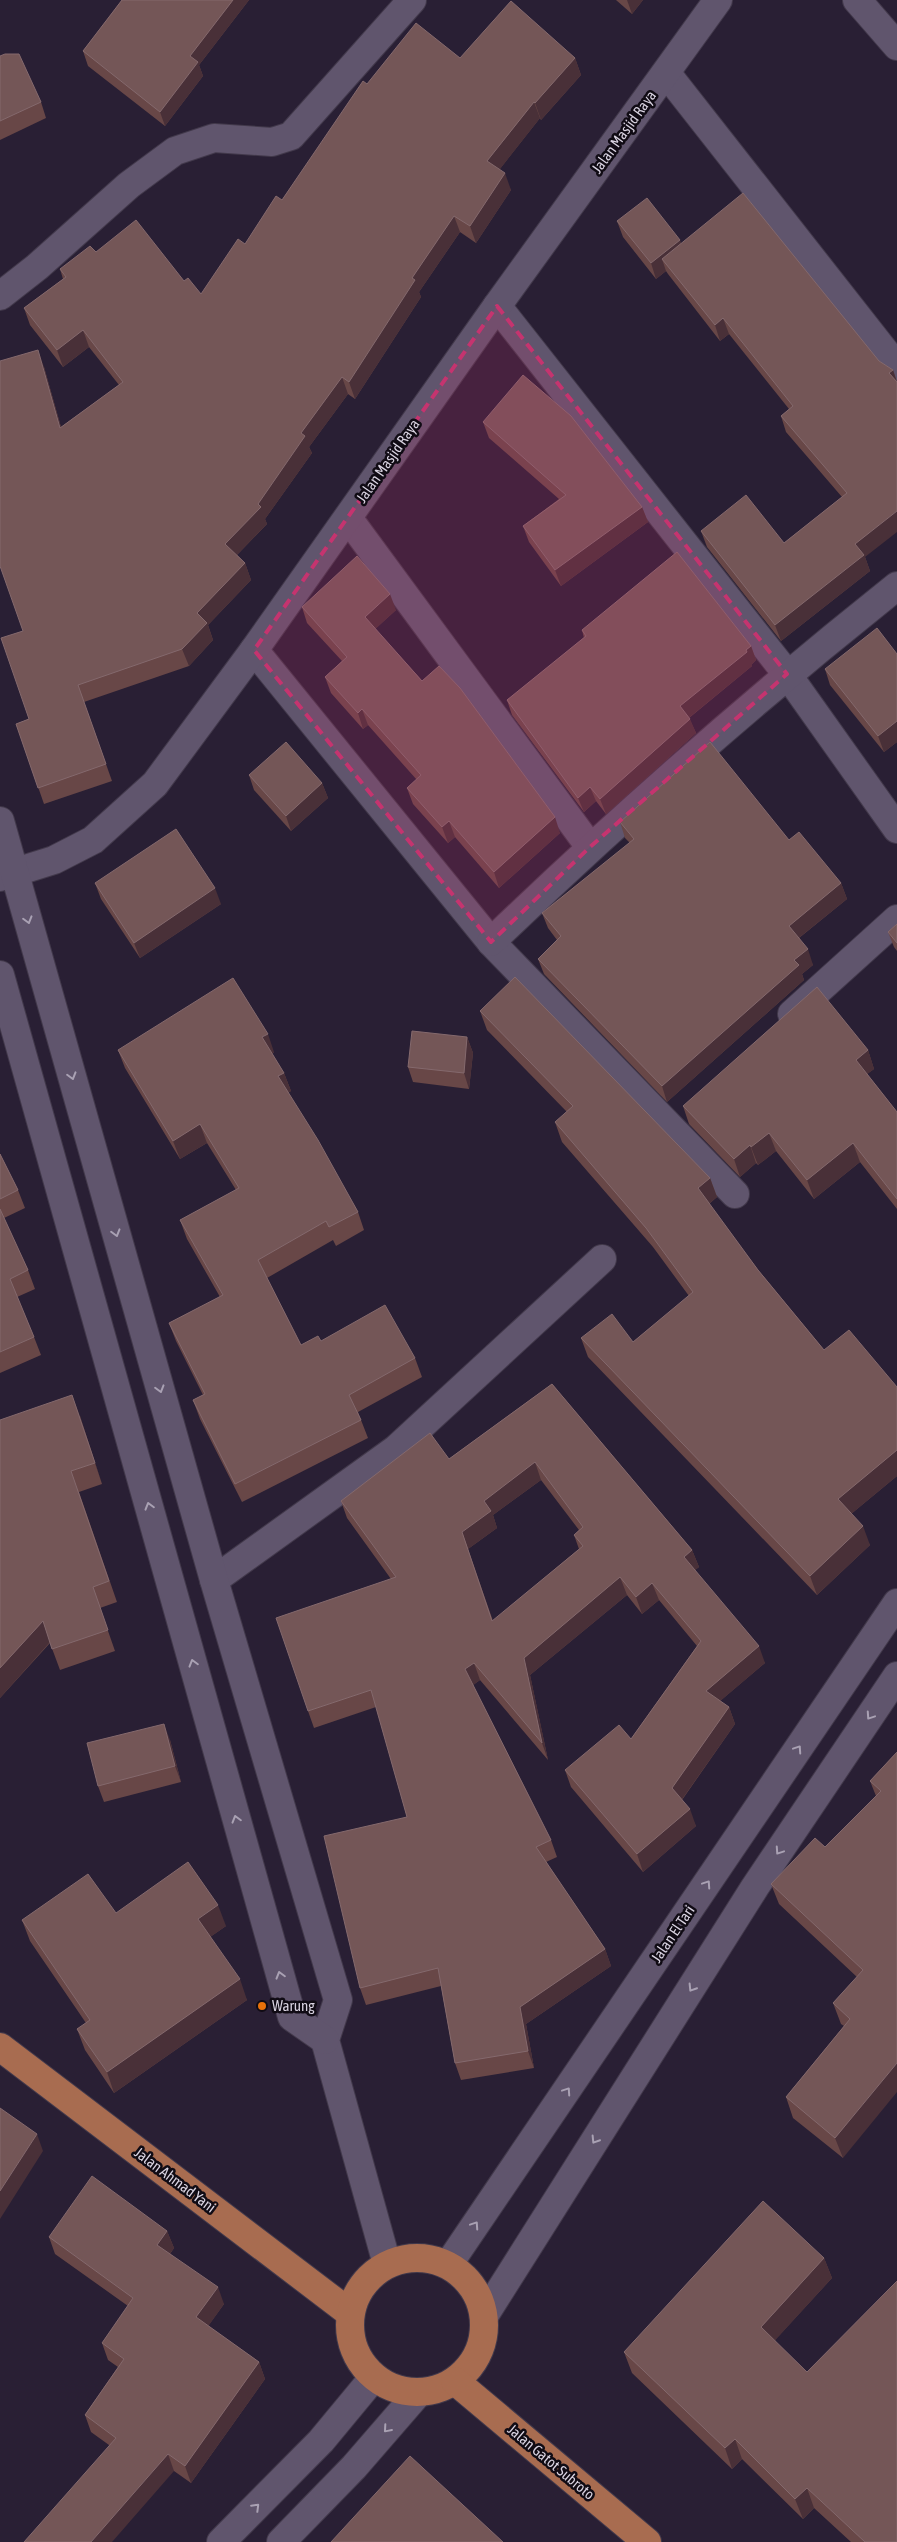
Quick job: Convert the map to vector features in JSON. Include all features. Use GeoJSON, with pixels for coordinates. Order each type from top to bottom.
{"type":"FeatureCollection","features":[{"type":"Feature","properties":{"kind":"highway","name":"Jalan Ahmad Yani"},"geometry":{"type":"LineString","coordinates":[[0,2047],[350,2313]]}},
{"type":"Feature","properties":{"kind":"highway"},"geometry":{"type":"LineString","coordinates":[[408,2258],[428,2258],[448,2265],[465,2278],[477,2296],[484,2316],[483,2335],[478,2353],[468,2369],[455,2381],[431,2392],[395,2388],[374,2377],[362,2364],[354,2348],[350,2331],[350,2313],[357,2293],[370,2276],[386,2264],[408,2258]]}},
{"type":"Feature","properties":{"kind":"highway","name":"Jalan Gatot Subroto"},"geometry":{"type":"LineString","coordinates":[[455,2381],[648,2542]]}},
{"type":"Feature","properties":{"kind":"street"},"geometry":{"type":"LineString","coordinates":[[0,296],[37,267],[129,185],[175,152],[214,138],[272,142],[291,136],[412,0]]}},
{"type":"Feature","properties":{"kind":"street","name":"Jalan Masjid Raya"},"geometry":{"type":"LineString","coordinates":[[7,875],[54,860],[93,840],[155,784],[254,650],[497,306],[667,74],[718,0]]}},
{"type":"Feature","properties":{"kind":"street"},"geometry":{"type":"LineString","coordinates":[[857,0],[897,46]]}},
{"type":"Feature","properties":{"kind":"street"},"geometry":{"type":"LineString","coordinates":[[667,74],[897,367]]}},
{"type":"Feature","properties":{"kind":"street"},"geometry":{"type":"LineString","coordinates":[[497,306],[786,674],[897,829]]}},
{"type":"Feature","properties":{"kind":"street"},"geometry":{"type":"LineString","coordinates":[[348,518],[590,847]]}},
{"type":"Feature","properties":{"kind":"street"},"geometry":{"type":"LineString","coordinates":[[491,942],[590,847],[786,674],[897,586]]}},
{"type":"Feature","properties":{"kind":"street"},"geometry":{"type":"LineString","coordinates":[[254,650],[491,942],[735,1194]]}},
{"type":"Feature","properties":{"kind":"street"},"geometry":{"type":"LineString","coordinates":[[0,821],[7,875],[338,2000],[325,2040],[386,2264]]}},
{"type":"Feature","properties":{"kind":"street"},"geometry":{"type":"LineString","coordinates":[[773,1031],[897,920]]}},
{"type":"Feature","properties":{"kind":"street"},"geometry":{"type":"LineString","coordinates":[[0,975],[292,2017],[325,2040]]}},
{"type":"Feature","properties":{"kind":"street"},"geometry":{"type":"LineString","coordinates":[[666,1124],[687,1106]]}},
{"type":"Feature","properties":{"kind":"street"},"geometry":{"type":"LineString","coordinates":[[214,1580],[396,1449],[602,1259]]}},
{"type":"Feature","properties":{"kind":"street","name":"Jalan El Tari"},"geometry":{"type":"LineString","coordinates":[[448,2265],[897,1603]]}},
{"type":"Feature","properties":{"kind":"street"},"geometry":{"type":"LineString","coordinates":[[484,2316],[755,1887],[897,1676]]}},
{"type":"Feature","properties":{"kind":"street"},"geometry":{"type":"LineString","coordinates":[[221,2542],[321,2441],[374,2377]]}},
{"type":"Feature","properties":{"kind":"street"},"geometry":{"type":"LineString","coordinates":[[281,2542],[354,2468],[418,2392]]}},
{"type":"Feature","properties":{"kind":"highlighted area"},"geometry":{"type":"Polygon","coordinates":[[[497,306],[787,674],[590,847],[491,942],[254,650],[497,306]]]}},
{"type":"Feature","properties":{"kind":"building"},"geometry":{"type":"Polygon","coordinates":[[[122,0],[233,0],[190,56],[198,62],[160,112],[83,51],[122,0]]]}},
{"type":"Feature","properties":{"kind":"building"},"geometry":{"type":"Polygon","coordinates":[[[511,1],[575,58],[534,102],[487,161],[505,173],[470,226],[454,216],[412,278],[415,280],[349,382],[342,377],[301,433],[305,436],[258,504],[261,507],[225,544],[245,563],[197,613],[207,623],[182,649],[78,685],[106,764],[38,788],[16,724],[29,719],[1,638],[23,631],[0,566],[0,361],[38,350],[60,428],[123,382],[83,330],[57,350],[24,308],[66,277],[60,269],[90,246],[96,252],[136,220],[184,281],[188,278],[201,294],[238,239],[245,244],[276,196],[282,200],[363,81],[367,84],[416,23],[460,58],[511,1]]]}},
{"type":"Feature","properties":{"kind":"building"},"geometry":{"type":"Polygon","coordinates":[[[19,54],[41,102],[0,121],[0,56],[19,54]]]}},
{"type":"Feature","properties":{"kind":"building"},"geometry":{"type":"Polygon","coordinates":[[[743,193],[879,361],[893,370],[889,373],[897,382],[897,511],[855,544],[864,555],[775,625],[701,531],[746,495],[784,543],[847,493],[781,416],[793,406],[723,318],[715,325],[662,259],[743,193]]]}},
{"type":"Feature","properties":{"kind":"building"},"geometry":{"type":"Polygon","coordinates":[[[647,198],[680,240],[651,263],[617,221],[647,198]]]}},
{"type":"Feature","properties":{"kind":"building"},"geometry":{"type":"Polygon","coordinates":[[[523,375],[571,416],[642,507],[555,570],[523,526],[566,495],[483,422],[523,375]]]}},
{"type":"Feature","properties":{"kind":"building"},"geometry":{"type":"Polygon","coordinates":[[[677,552],[751,646],[746,650],[747,652],[680,706],[690,719],[600,799],[590,787],[578,798],[507,700],[586,636],[582,630],[677,552]]]}},
{"type":"Feature","properties":{"kind":"building"},"geometry":{"type":"Polygon","coordinates":[[[357,556],[390,594],[365,617],[422,681],[439,666],[460,688],[555,817],[494,872],[449,821],[442,827],[407,788],[421,775],[362,709],[358,713],[325,677],[347,657],[302,607],[357,556]]]}},
{"type":"Feature","properties":{"kind":"building"},"geometry":{"type":"Polygon","coordinates":[[[877,628],[897,654],[897,721],[878,736],[825,669],[877,628]]]}},
{"type":"Feature","properties":{"kind":"building"},"geometry":{"type":"Polygon","coordinates":[[[286,742],[322,783],[286,816],[249,775],[286,742]]]}},
{"type":"Feature","properties":{"kind":"building"},"geometry":{"type":"Polygon","coordinates":[[[710,742],[789,840],[799,832],[841,883],[789,926],[808,949],[794,960],[799,965],[662,1086],[538,959],[561,936],[542,913],[634,839],[620,822],[710,742]]]}},
{"type":"Feature","properties":{"kind":"building"},"geometry":{"type":"Polygon","coordinates":[[[176,829],[215,888],[134,943],[95,883],[176,829]]]}},
{"type":"Feature","properties":{"kind":"building"},"geometry":{"type":"Polygon","coordinates":[[[897,924],[897,943],[888,932],[897,924]]]}},
{"type":"Feature","properties":{"kind":"building"},"geometry":{"type":"Polygon","coordinates":[[[515,977],[710,1178],[698,1188],[758,1270],[824,1350],[849,1330],[897,1387],[897,1450],[838,1499],[863,1526],[810,1576],[581,1338],[612,1314],[633,1342],[693,1292],[646,1228],[555,1122],[573,1106],[480,1011],[515,977]]]}},
{"type":"Feature","properties":{"kind":"building"},"geometry":{"type":"Polygon","coordinates":[[[233,978],[268,1034],[262,1037],[284,1073],[278,1076],[318,1140],[358,1212],[329,1227],[326,1221],[258,1260],[301,1345],[318,1336],[321,1341],[385,1305],[415,1358],[349,1395],[361,1420],[235,1484],[193,1400],[205,1394],[169,1323],[223,1295],[180,1220],[239,1188],[200,1124],[173,1141],[118,1050],[233,978]]]}},
{"type":"Feature","properties":{"kind":"building"},"geometry":{"type":"Polygon","coordinates":[[[817,987],[868,1050],[856,1060],[897,1112],[897,1199],[853,1143],[807,1180],[769,1133],[751,1147],[750,1145],[734,1159],[683,1106],[817,987]]]}},
{"type":"Feature","properties":{"kind":"building"},"geometry":{"type":"Polygon","coordinates":[[[412,1031],[467,1037],[464,1073],[408,1067],[412,1031]]]}},
{"type":"Feature","properties":{"kind":"building"},"geometry":{"type":"Polygon","coordinates":[[[0,1154],[18,1190],[0,1199],[0,1154]]]}},
{"type":"Feature","properties":{"kind":"building"},"geometry":{"type":"Polygon","coordinates":[[[0,1209],[28,1270],[10,1279],[34,1337],[0,1352],[0,1209]]]}},
{"type":"Feature","properties":{"kind":"building"},"geometry":{"type":"Polygon","coordinates":[[[552,1384],[692,1550],[684,1557],[759,1646],[706,1691],[729,1707],[672,1788],[690,1809],[637,1854],[565,1770],[619,1725],[631,1739],[701,1641],[652,1583],[636,1597],[620,1577],[524,1658],[542,1743],[474,1663],[465,1669],[551,1840],[536,1847],[605,1949],[520,2007],[528,2051],[455,2063],[438,1968],[360,1988],[324,1836],[407,1817],[371,1690],[308,1711],[276,1618],[396,1577],[341,1501],[430,1433],[449,1459],[552,1384]],[[535,1462],[484,1501],[491,1511],[462,1532],[492,1621],[583,1546],[574,1535],[583,1527],[535,1462]]]}},
{"type":"Feature","properties":{"kind":"building"},"geometry":{"type":"Polygon","coordinates":[[[72,1395],[95,1463],[71,1471],[109,1581],[93,1587],[108,1630],[52,1649],[43,1621],[0,1668],[0,1420],[72,1395]]]}},
{"type":"Feature","properties":{"kind":"building"},"geometry":{"type":"Polygon","coordinates":[[[164,1724],[175,1766],[98,1786],[87,1743],[164,1724]]]}},
{"type":"Feature","properties":{"kind":"building"},"geometry":{"type":"Polygon","coordinates":[[[897,1752],[897,2063],[835,2138],[786,2097],[850,2019],[833,2003],[863,1970],[771,1884],[815,1838],[825,1847],[881,1791],[870,1781],[897,1752]]]}},
{"type":"Feature","properties":{"kind":"building"},"geometry":{"type":"Polygon","coordinates":[[[188,1862],[218,1905],[198,1919],[240,1979],[107,2072],[77,2029],[90,2020],[22,1920],[88,1874],[116,1913],[188,1862]]]}},
{"type":"Feature","properties":{"kind":"building"},"geometry":{"type":"Polygon","coordinates":[[[0,2108],[37,2134],[0,2191],[0,2108]]]}},
{"type":"Feature","properties":{"kind":"building"},"geometry":{"type":"Polygon","coordinates":[[[92,2176],[167,2231],[157,2245],[218,2287],[196,2317],[259,2362],[185,2466],[168,2454],[91,2542],[24,2542],[116,2438],[85,2415],[124,2359],[102,2343],[133,2298],[49,2237],[92,2176]]]}},
{"type":"Feature","properties":{"kind":"building"},"geometry":{"type":"Polygon","coordinates":[[[763,2201],[824,2258],[761,2327],[807,2372],[897,2281],[897,2542],[865,2542],[807,2488],[795,2499],[735,2439],[725,2448],[624,2352],[763,2201]]]}},
{"type":"Feature","properties":{"kind":"building"},"geometry":{"type":"Polygon","coordinates":[[[410,2456],[503,2542],[331,2542],[410,2456]]]}},
{"type":"Feature","properties":{"kind":"place","name":"Warung"},"geometry":{"type":"Point","coordinates":[262,2006]}}]}
